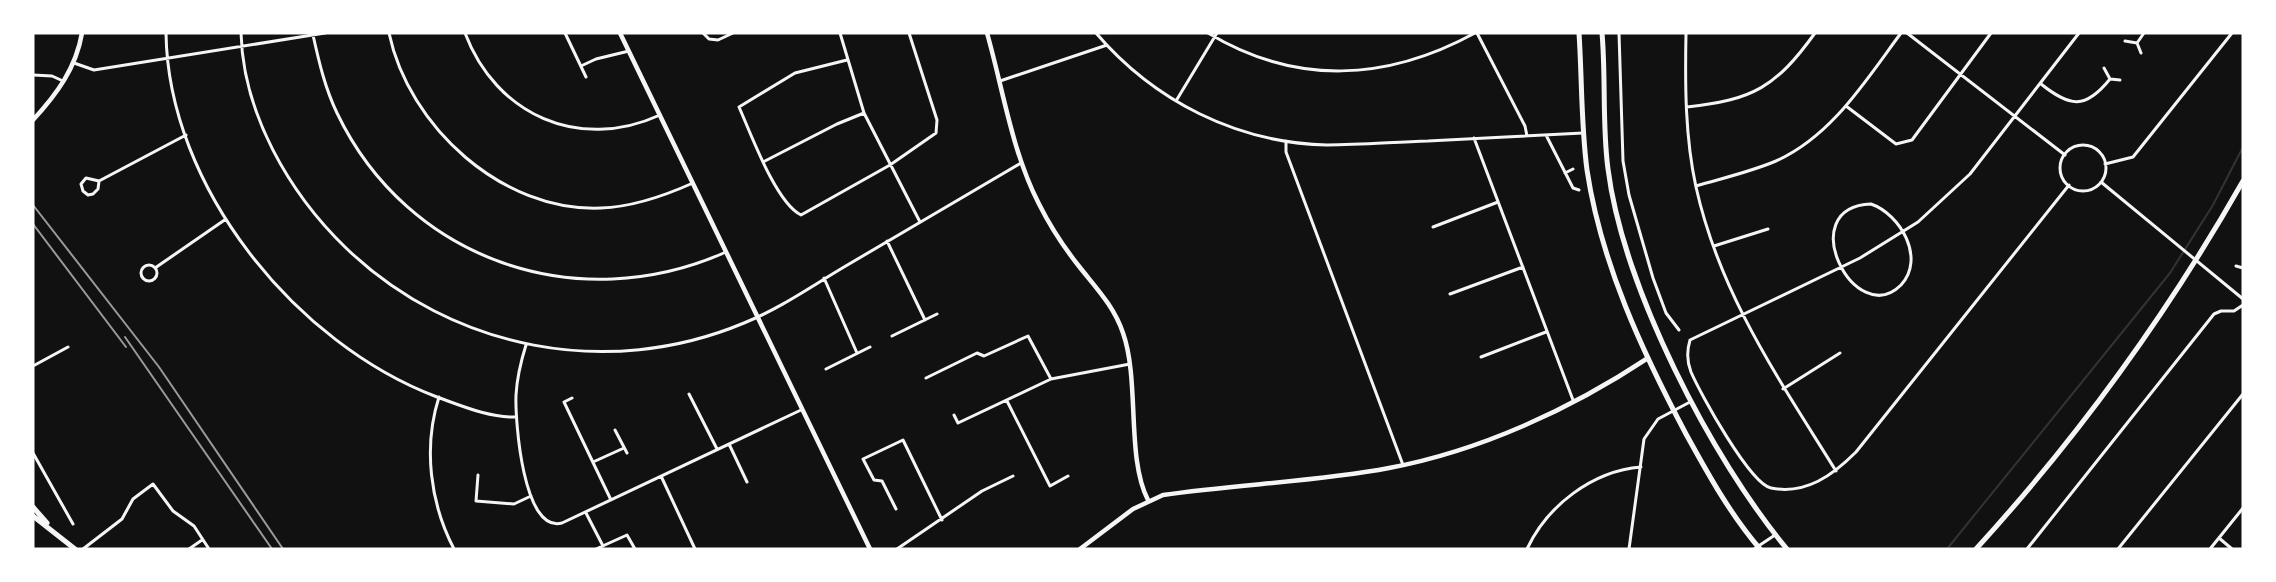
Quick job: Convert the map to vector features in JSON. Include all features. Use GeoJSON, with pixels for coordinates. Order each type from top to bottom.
{"type":"FeatureCollection","features":[{"type":"Feature","properties":{"kind":"main road"},"geometry":{"type":"LineString","coordinates":[[1579,33],[1587,171],[1599,224],[1624,303],[1673,411],[1715,486],[1757,548]]}},
{"type":"Feature","properties":{"kind":"main road"},"geometry":{"type":"LineString","coordinates":[[1602,33],[1608,171],[1637,278],[1692,401],[1717,448],[1775,535],[1787,549]]}},
{"type":"Feature","properties":{"kind":"main road"},"geometry":{"type":"LineString","coordinates":[[1976,549],[2086,418],[2128,363],[2197,260],[2243,181]]}},
{"type":"Feature","properties":{"kind":"main road"},"geometry":{"type":"LineString","coordinates":[[33,507],[75,549]]}},
{"type":"Feature","properties":{"kind":"main road"},"geometry":{"type":"LineString","coordinates":[[33,516],[55,531]]}},
{"type":"Feature","properties":{"kind":"street"},"geometry":{"type":"LineString","coordinates":[[33,120],[64,82],[74,63],[82,33]]}},
{"type":"Feature","properties":{"kind":"street"},"geometry":{"type":"LineString","coordinates":[[166,33],[166,58],[174,97],[200,168],[226,219],[272,280],[323,330],[376,367],[439,397],[492,414],[516,417]]}},
{"type":"Feature","properties":{"kind":"street"},"geometry":{"type":"LineString","coordinates":[[241,33],[241,46],[252,95],[271,145],[297,191],[327,229],[366,266],[423,306],[466,326],[526,345],[590,352],[643,350],[693,340],[758,317],[1023,162]]}},
{"type":"Feature","properties":{"kind":"street"},"geometry":{"type":"LineString","coordinates":[[74,63],[94,70],[325,33]]}},
{"type":"Feature","properties":{"kind":"street"},"geometry":{"type":"LineString","coordinates":[[389,33],[405,80],[428,120],[463,155],[501,181],[556,203],[600,208],[648,200],[693,183]]}},
{"type":"Feature","properties":{"kind":"street"},"geometry":{"type":"LineString","coordinates":[[465,33],[489,78],[517,104],[540,118],[571,126],[598,129],[630,126],[660,115]]}},
{"type":"Feature","properties":{"kind":"street"},"geometry":{"type":"LineString","coordinates":[[565,33],[586,77]]}},
{"type":"Feature","properties":{"kind":"street"},"geometry":{"type":"LineString","coordinates":[[620,33],[870,549]]}},
{"type":"Feature","properties":{"kind":"street"},"geometry":{"type":"LineString","coordinates":[[703,33],[709,39],[718,40],[733,33]]}},
{"type":"Feature","properties":{"kind":"street"},"geometry":{"type":"LineString","coordinates":[[840,33],[864,113],[920,222]]}},
{"type":"Feature","properties":{"kind":"street"},"geometry":{"type":"LineString","coordinates":[[847,60],[795,74],[739,107],[763,162],[789,209],[801,215],[890,165],[931,139],[938,130],[937,120],[909,33]]}},
{"type":"Feature","properties":{"kind":"street"},"geometry":{"type":"LineString","coordinates":[[987,33],[1023,162],[1038,201],[1057,237],[1114,312],[1124,335],[1130,364],[1140,481],[1148,500]]}},
{"type":"Feature","properties":{"kind":"street"},"geometry":{"type":"LineString","coordinates":[[1096,33],[1143,79],[1175,102],[1225,126],[1286,141],[1347,145],[1583,133]]}},
{"type":"Feature","properties":{"kind":"street"},"geometry":{"type":"LineString","coordinates":[[1208,33],[1216,35],[1247,54],[1272,62],[1317,70],[1352,71],[1379,69],[1420,59],[1477,33],[1525,126],[1527,136]]}},
{"type":"Feature","properties":{"kind":"street"},"geometry":{"type":"LineString","coordinates":[[1619,33],[1623,161],[1629,195],[1666,314],[1679,330]]}},
{"type":"Feature","properties":{"kind":"street"},"geometry":{"type":"LineString","coordinates":[[1686,33],[1687,107],[1696,186],[1714,246],[1743,314],[1782,389],[1836,471]]}},
{"type":"Feature","properties":{"kind":"street"},"geometry":{"type":"LineString","coordinates":[[1687,107],[1739,99],[1764,87],[1793,62],[1815,33]]}},
{"type":"Feature","properties":{"kind":"street"},"geometry":{"type":"LineString","coordinates":[[1696,186],[1777,160],[1803,146],[1833,122],[1901,33]]}},
{"type":"Feature","properties":{"kind":"street"},"geometry":{"type":"LineString","coordinates":[[1907,33],[2065,155]]}},
{"type":"Feature","properties":{"kind":"street"},"geometry":{"type":"LineString","coordinates":[[1846,106],[1890,141],[1896,144],[1912,140],[1991,33]]}},
{"type":"Feature","properties":{"kind":"street"},"geometry":{"type":"LineString","coordinates":[[2069,185],[1864,443],[1836,471],[1816,483],[1794,489],[1769,488],[1758,480],[1748,469],[1723,429],[1690,370],[1688,347],[1690,340],[1841,267],[1903,233],[1953,192],[2016,117],[2079,33]]}},
{"type":"Feature","properties":{"kind":"street"},"geometry":{"type":"LineString","coordinates":[[2137,43],[2144,33]]}},
{"type":"Feature","properties":{"kind":"street"},"geometry":{"type":"LineString","coordinates":[[2106,164],[2133,157],[2232,33]]}},
{"type":"Feature","properties":{"kind":"street"},"geometry":{"type":"LineString","coordinates":[[313,35],[322,74],[337,113],[374,173],[430,225],[461,246],[493,260],[534,273],[583,279],[616,280],[700,263],[726,252]]}},
{"type":"Feature","properties":{"kind":"street"},"geometry":{"type":"LineString","coordinates":[[1175,102],[1216,35]]}},
{"type":"Feature","properties":{"kind":"street"},"geometry":{"type":"LineString","coordinates":[[2126,40],[2137,43]]}},
{"type":"Feature","properties":{"kind":"street"},"geometry":{"type":"LineString","coordinates":[[2137,43],[2141,53]]}},
{"type":"Feature","properties":{"kind":"street"},"geometry":{"type":"LineString","coordinates":[[1000,81],[1107,45]]}},
{"type":"Feature","properties":{"kind":"street"},"geometry":{"type":"LineString","coordinates":[[581,66],[596,59],[629,51]]}},
{"type":"Feature","properties":{"kind":"street"},"geometry":{"type":"LineString","coordinates":[[2104,68],[2110,79]]}},
{"type":"Feature","properties":{"kind":"street"},"geometry":{"type":"LineString","coordinates":[[33,75],[52,76],[64,82]]}},
{"type":"Feature","properties":{"kind":"street"},"geometry":{"type":"LineString","coordinates":[[2041,84],[2061,100],[2082,102],[2098,93],[2110,79]]}},
{"type":"Feature","properties":{"kind":"street"},"geometry":{"type":"LineString","coordinates":[[2110,79],[2120,80]]}},
{"type":"Feature","properties":{"kind":"street"},"geometry":{"type":"LineString","coordinates":[[763,162],[837,124],[864,113]]}},
{"type":"Feature","properties":{"kind":"street"},"geometry":{"type":"LineString","coordinates":[[99,180],[95,193],[88,195],[82,191],[81,184],[86,178],[99,180],[186,135]]}},
{"type":"Feature","properties":{"kind":"street"},"geometry":{"type":"LineString","coordinates":[[1546,135],[1573,188],[1579,190]]}},
{"type":"Feature","properties":{"kind":"street"},"geometry":{"type":"LineString","coordinates":[[1474,138],[1573,400]]}},
{"type":"Feature","properties":{"kind":"street"},"geometry":{"type":"LineString","coordinates":[[1286,141],[1286,152],[1403,465]]}},
{"type":"Feature","properties":{"kind":"street"},"geometry":{"type":"LineString","coordinates":[[2085,145],[2099,152],[2106,164],[2101,182],[2089,190],[2082,191],[2069,185],[2060,167],[2065,155],[2077,146],[2085,145]]}},
{"type":"Feature","properties":{"kind":"street"},"geometry":{"type":"LineString","coordinates":[[1565,173],[1573,169]]}},
{"type":"Feature","properties":{"kind":"street"},"geometry":{"type":"LineString","coordinates":[[2101,182],[2243,298]]}},
{"type":"Feature","properties":{"kind":"street"},"geometry":{"type":"LineString","coordinates":[[1433,227],[1498,202]]}},
{"type":"Feature","properties":{"kind":"street"},"geometry":{"type":"LineString","coordinates":[[1871,204],[1894,218],[1903,233],[1909,247],[1911,262],[1906,278],[1897,288],[1884,294],[1862,291],[1851,282],[1841,267],[1835,250],[1834,232],[1841,217],[1854,207],[1871,204]]}},
{"type":"Feature","properties":{"kind":"street"},"geometry":{"type":"LineString","coordinates":[[155,268],[226,219]]}},
{"type":"Feature","properties":{"kind":"street"},"geometry":{"type":"LineString","coordinates":[[1714,246],[1768,229]]}},
{"type":"Feature","properties":{"kind":"street"},"geometry":{"type":"LineString","coordinates":[[887,241],[926,320]]}},
{"type":"Feature","properties":{"kind":"street"},"geometry":{"type":"LineString","coordinates":[[146,265],[155,268],[157,273],[153,280],[148,281],[142,277],[142,269],[146,265]]}},
{"type":"Feature","properties":{"kind":"street"},"geometry":{"type":"LineString","coordinates":[[2236,266],[2243,268]]}},
{"type":"Feature","properties":{"kind":"street"},"geometry":{"type":"LineString","coordinates":[[1450,294],[1523,267]]}},
{"type":"Feature","properties":{"kind":"street"},"geometry":{"type":"LineString","coordinates":[[824,278],[857,353]]}},
{"type":"Feature","properties":{"kind":"street"},"geometry":{"type":"LineString","coordinates":[[2027,549],[2214,314],[2221,311],[2234,311],[2243,305]]}},
{"type":"Feature","properties":{"kind":"street"},"geometry":{"type":"LineString","coordinates":[[892,336],[937,314]]}},
{"type":"Feature","properties":{"kind":"street"},"geometry":{"type":"LineString","coordinates":[[1481,357],[1547,331]]}},
{"type":"Feature","properties":{"kind":"street"},"geometry":{"type":"LineString","coordinates":[[926,378],[977,352],[984,356],[1028,336],[1051,379]]}},
{"type":"Feature","properties":{"kind":"street"},"geometry":{"type":"LineString","coordinates":[[526,345],[518,375],[516,417],[521,460],[531,496],[542,518],[550,524],[560,524],[802,409]]}},
{"type":"Feature","properties":{"kind":"street"},"geometry":{"type":"LineString","coordinates":[[33,366],[68,347]]}},
{"type":"Feature","properties":{"kind":"street"},"geometry":{"type":"LineString","coordinates":[[826,369],[870,347]]}},
{"type":"Feature","properties":{"kind":"street"},"geometry":{"type":"LineString","coordinates":[[1782,389],[1840,353]]}},
{"type":"Feature","properties":{"kind":"street"},"geometry":{"type":"LineString","coordinates":[[1080,549],[1148,500],[1163,495],[1403,465],[1490,438],[1573,400],[1648,358]]}},
{"type":"Feature","properties":{"kind":"street"},"geometry":{"type":"LineString","coordinates":[[954,415],[958,423],[1051,379],[1130,364]]}},
{"type":"Feature","properties":{"kind":"street"},"geometry":{"type":"LineString","coordinates":[[689,394],[717,449]]}},
{"type":"Feature","properties":{"kind":"street"},"geometry":{"type":"LineString","coordinates":[[2118,549],[2243,394]]}},
{"type":"Feature","properties":{"kind":"street"},"geometry":{"type":"LineString","coordinates":[[439,397],[432,433],[432,476],[438,508],[454,549]]}},
{"type":"Feature","properties":{"kind":"street"},"geometry":{"type":"LineString","coordinates":[[572,398],[564,402],[610,500]]}},
{"type":"Feature","properties":{"kind":"street"},"geometry":{"type":"LineString","coordinates":[[1007,401],[1050,486],[1068,476]]}},
{"type":"Feature","properties":{"kind":"street"},"geometry":{"type":"LineString","coordinates":[[1629,549],[1648,430],[1658,419],[1692,401]]}},
{"type":"Feature","properties":{"kind":"street"},"geometry":{"type":"LineString","coordinates":[[615,430],[627,453]]}},
{"type":"Feature","properties":{"kind":"street"},"geometry":{"type":"LineString","coordinates":[[896,508],[882,481],[874,480],[863,459],[903,440],[942,520]]}},
{"type":"Feature","properties":{"kind":"street"},"geometry":{"type":"LineString","coordinates":[[729,444],[747,482]]}},
{"type":"Feature","properties":{"kind":"street"},"geometry":{"type":"LineString","coordinates":[[593,463],[624,448]]}},
{"type":"Feature","properties":{"kind":"street"},"geometry":{"type":"LineString","coordinates":[[33,453],[72,524]]}},
{"type":"Feature","properties":{"kind":"street"},"geometry":{"type":"LineString","coordinates":[[1527,549],[1550,513],[1569,496],[1607,476],[1641,467]]}},
{"type":"Feature","properties":{"kind":"street"},"geometry":{"type":"LineString","coordinates":[[478,475],[476,501],[514,504],[531,496]]}},
{"type":"Feature","properties":{"kind":"street"},"geometry":{"type":"LineString","coordinates":[[661,476],[695,549]]}},
{"type":"Feature","properties":{"kind":"street"},"geometry":{"type":"LineString","coordinates":[[897,549],[906,547],[982,491],[1013,476]]}},
{"type":"Feature","properties":{"kind":"street"},"geometry":{"type":"LineString","coordinates":[[83,549],[122,519],[133,500],[153,484],[173,511],[194,526],[209,549]]}},
{"type":"Feature","properties":{"kind":"street"},"geometry":{"type":"LineString","coordinates":[[2210,549],[2243,508]]}},
{"type":"Feature","properties":{"kind":"street"},"geometry":{"type":"LineString","coordinates":[[586,512],[603,546]]}},
{"type":"Feature","properties":{"kind":"street"},"geometry":{"type":"LineString","coordinates":[[596,549],[627,535],[635,549]]}},
{"type":"Feature","properties":{"kind":"street"},"geometry":{"type":"LineString","coordinates":[[1757,548],[1775,535]]}},
{"type":"Feature","properties":{"kind":"street"},"geometry":{"type":"LineString","coordinates":[[2219,538],[2232,549]]}},
{"type":"Feature","properties":{"kind":"street"},"geometry":{"type":"LineString","coordinates":[[189,549],[202,540]]}},
{"type":"Feature","properties":{"kind":"waterway"},"geometry":{"type":"LineString","coordinates":[[1947,549],[2170,273],[2213,205],[2243,147]]}},
{"type":"Feature","properties":{"kind":"railway"},"geometry":{"type":"LineString","coordinates":[[33,205],[159,367],[283,549]]}},
{"type":"Feature","properties":{"kind":"railway"},"geometry":{"type":"LineString","coordinates":[[33,224],[126,347]]}},
{"type":"Feature","properties":{"kind":"railway"},"geometry":{"type":"LineString","coordinates":[[125,337],[272,549]]}}]}
